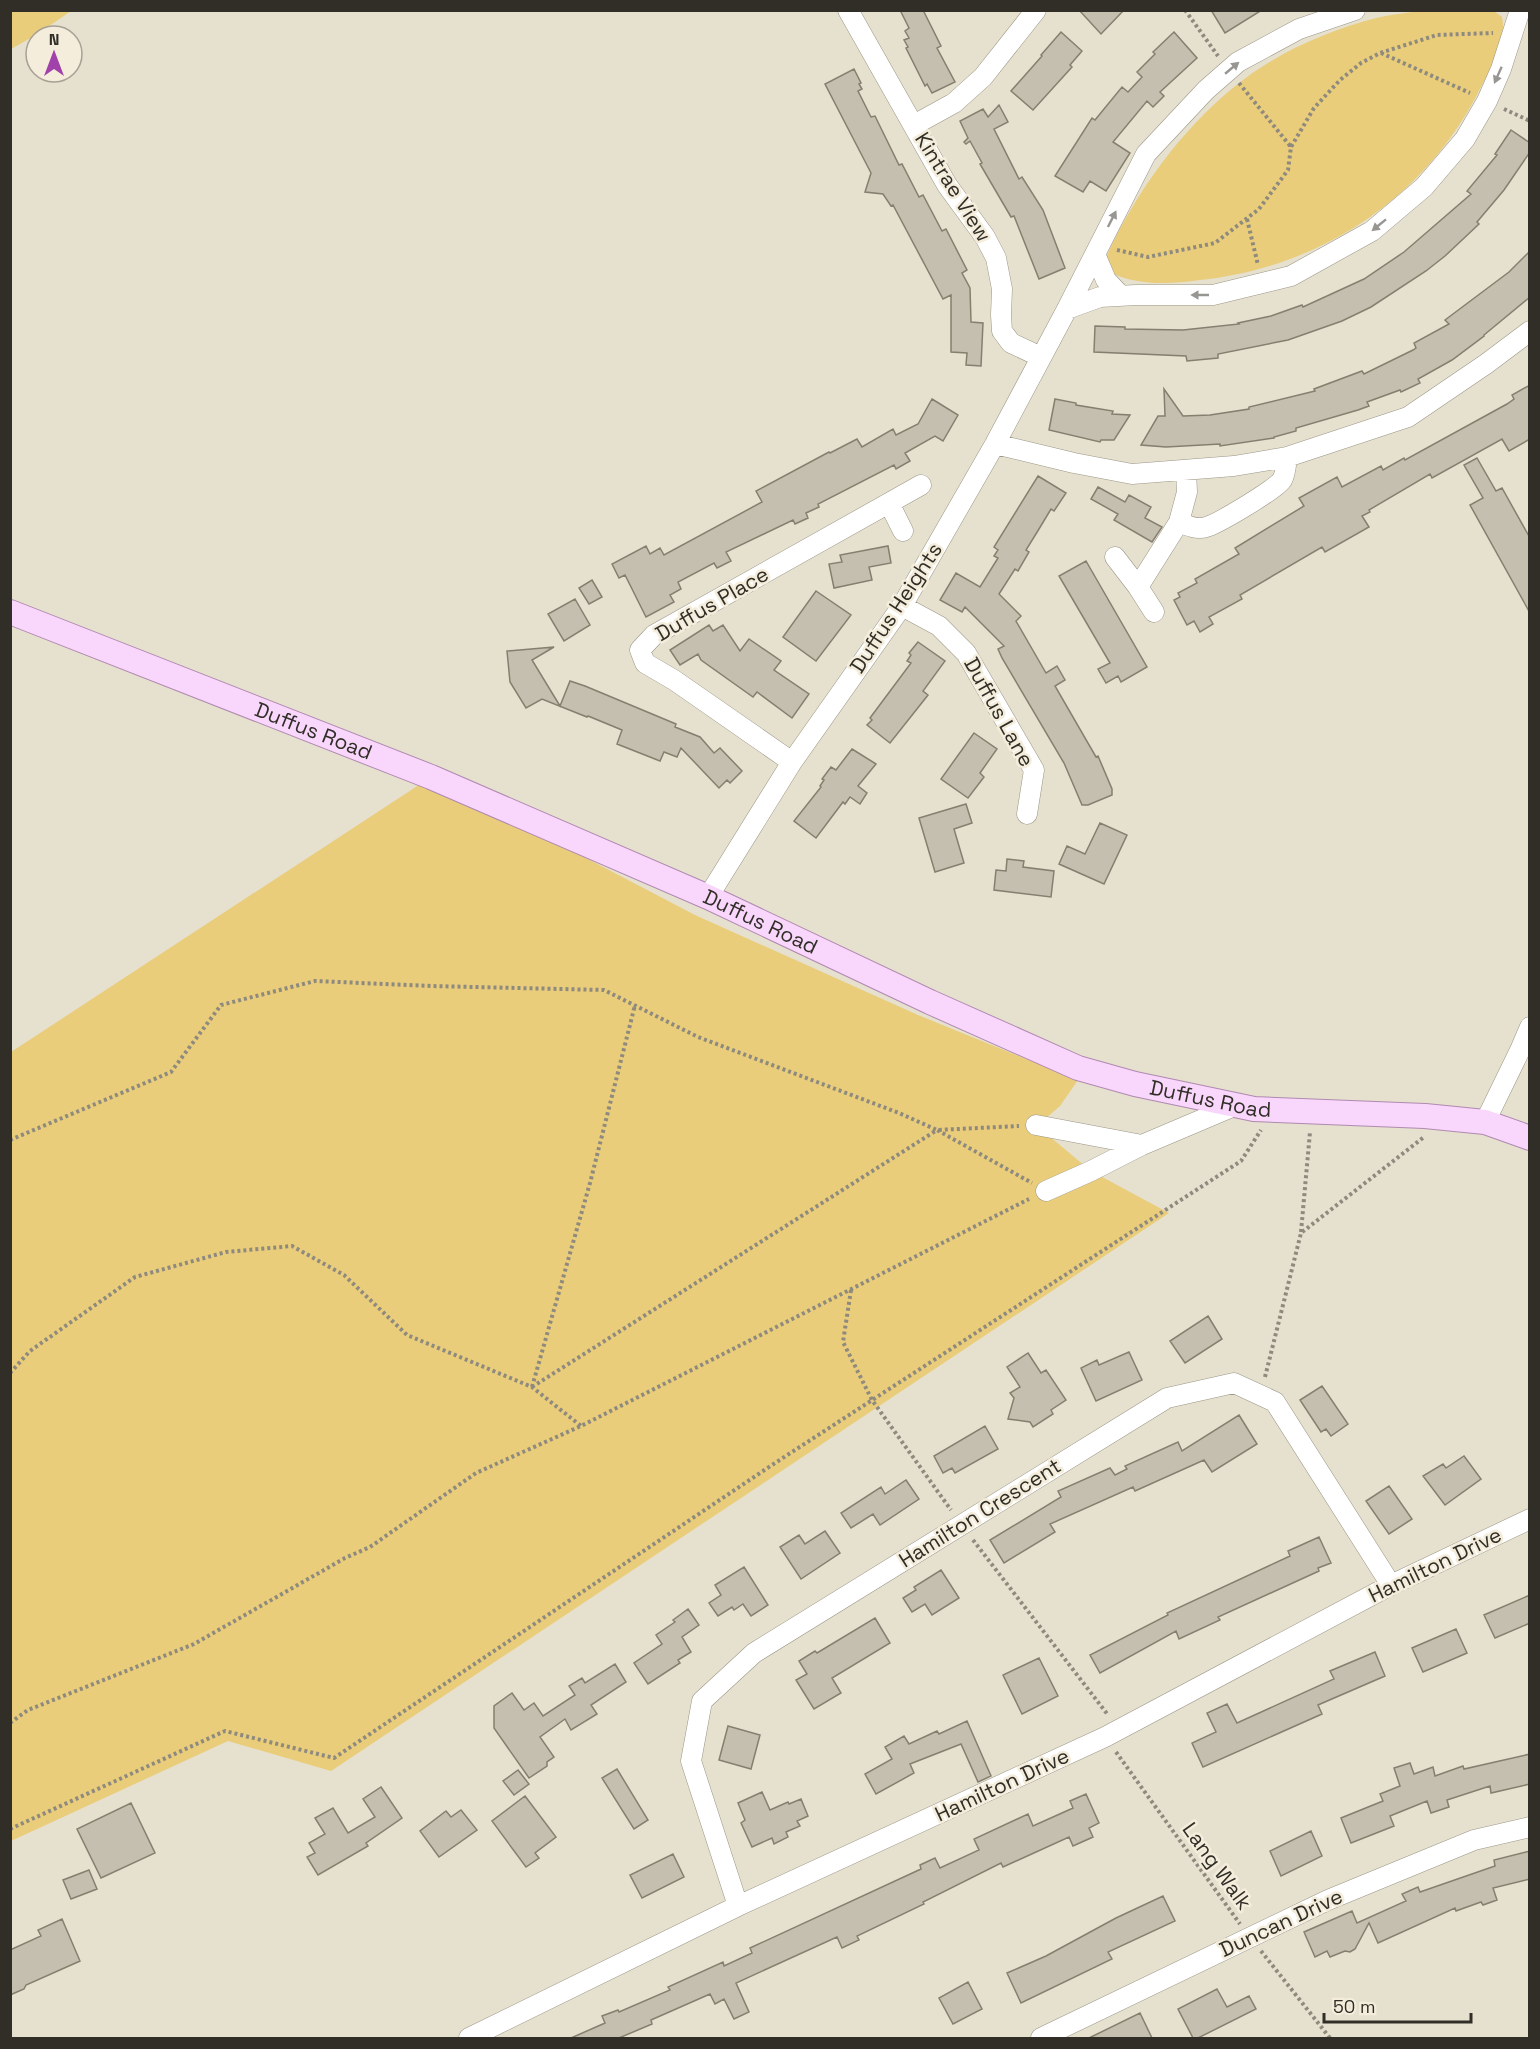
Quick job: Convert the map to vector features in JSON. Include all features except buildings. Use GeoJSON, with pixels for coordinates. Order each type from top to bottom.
{"type":"FeatureCollection","features":[{"type":"Feature","properties":{"kind":"main road","name":"Duffus Road"},"geometry":{"type":"LineString","coordinates":[[10,612],[431,777],[708,897],[930,1002],[1078,1068],[1135,1084],[1234,1106],[1448,1118],[1485,1122],[1530,1138]]}},
{"type":"Feature","properties":{"kind":"street","name":"Kintrae View"},"geometry":{"type":"LineString","coordinates":[[848,10],[947,185],[986,237],[996,258],[1002,289],[1002,331],[1011,344],[1041,357]]}},
{"type":"Feature","properties":{"kind":"street"},"geometry":{"type":"LineString","coordinates":[[914,125],[954,103],[983,77],[1036,10]]}},
{"type":"Feature","properties":{"kind":"street","name":"Duffus Heights"},"geometry":{"type":"LineString","coordinates":[[708,897],[792,762],[902,606],[995,444],[1146,154],[1206,90],[1238,62],[1299,29],[1355,10]]}},
{"type":"Feature","properties":{"kind":"street"},"geometry":{"type":"LineString","coordinates":[[1067,309],[1100,297],[1214,295],[1290,276],[1372,231],[1424,187],[1464,139],[1501,69],[1514,19]]}},
{"type":"Feature","properties":{"kind":"street"},"geometry":{"type":"LineString","coordinates":[[1097,250],[1106,280],[1121,296]]}},
{"type":"Feature","properties":{"kind":"street"},"geometry":{"type":"LineString","coordinates":[[995,444],[1131,474],[1234,466],[1287,457],[1408,417],[1530,331]]}},
{"type":"Feature","properties":{"kind":"street"},"geometry":{"type":"LineString","coordinates":[[1179,522],[1192,528],[1207,527],[1258,498],[1277,486],[1283,479],[1287,457]]}},
{"type":"Feature","properties":{"kind":"street"},"geometry":{"type":"LineString","coordinates":[[1138,587],[1179,522],[1187,492],[1186,471]]}},
{"type":"Feature","properties":{"kind":"street","name":"Duffus Place"},"geometry":{"type":"LineString","coordinates":[[792,762],[674,680],[645,663],[640,650],[654,634],[921,485]]}},
{"type":"Feature","properties":{"kind":"street"},"geometry":{"type":"LineString","coordinates":[[889,503],[903,531]]}},
{"type":"Feature","properties":{"kind":"street"},"geometry":{"type":"LineString","coordinates":[[1114,557],[1154,612]]}},
{"type":"Feature","properties":{"kind":"street","name":"Duffus Lane"},"geometry":{"type":"LineString","coordinates":[[902,606],[939,626],[966,653],[1034,770],[1027,814]]}},
{"type":"Feature","properties":{"kind":"street"},"geometry":{"type":"LineString","coordinates":[[1485,1122],[1530,1027]]}},
{"type":"Feature","properties":{"kind":"street"},"geometry":{"type":"LineString","coordinates":[[1046,1191],[1142,1145],[1234,1106]]}},
{"type":"Feature","properties":{"kind":"street"},"geometry":{"type":"LineString","coordinates":[[1036,1125],[1142,1145]]}},
{"type":"Feature","properties":{"kind":"street","name":"Hamilton Crescent"},"geometry":{"type":"LineString","coordinates":[[738,1906],[691,1761],[702,1701],[754,1653],[1167,1398],[1234,1383],[1275,1402],[1391,1585]]}},
{"type":"Feature","properties":{"kind":"street","name":"Hamilton Drive"},"geometry":{"type":"LineString","coordinates":[[469,2038],[738,1906],[1112,1733],[1391,1585],[1530,1519]]}},
{"type":"Feature","properties":{"kind":"street","name":"Duncan Drive"},"geometry":{"type":"LineString","coordinates":[[1041,2038],[1328,1900],[1474,1840],[1530,1827]]}},
{"type":"Feature","properties":{"kind":"path"},"geometry":{"type":"LineString","coordinates":[[1097,250],[1148,257],[1215,243],[1259,209],[1288,170],[1291,147],[1314,108],[1340,80],[1361,63],[1380,53],[1437,35],[1495,33],[1514,19]]}},
{"type":"Feature","properties":{"kind":"path"},"geometry":{"type":"LineString","coordinates":[[1380,53],[1530,121]]}},
{"type":"Feature","properties":{"kind":"path"},"geometry":{"type":"LineString","coordinates":[[1247,219],[1262,283]]}},
{"type":"Feature","properties":{"kind":"path"},"geometry":{"type":"LineString","coordinates":[[10,1140],[171,1072],[221,1005],[315,981],[604,990],[698,1037],[899,1113],[937,1130],[1046,1191]]}},
{"type":"Feature","properties":{"kind":"path"},"geometry":{"type":"LineString","coordinates":[[532,1388],[590,1183],[635,1005]]}},
{"type":"Feature","properties":{"kind":"path"},"geometry":{"type":"LineString","coordinates":[[10,1829],[225,1731],[334,1758],[872,1400],[1240,1161],[1274,1110]]}},
{"type":"Feature","properties":{"kind":"path"},"geometry":{"type":"LineString","coordinates":[[1261,1395],[1301,1233],[1312,1111]]}},
{"type":"Feature","properties":{"kind":"path"},"geometry":{"type":"LineString","coordinates":[[1301,1233],[1448,1118]]}},
{"type":"Feature","properties":{"kind":"path"},"geometry":{"type":"LineString","coordinates":[[532,1388],[937,1130],[1036,1125]]}},
{"type":"Feature","properties":{"kind":"path"},"geometry":{"type":"LineString","coordinates":[[10,1724],[28,1710],[194,1644],[370,1546],[476,1473],[581,1426],[1046,1191]]}},
{"type":"Feature","properties":{"kind":"path"},"geometry":{"type":"LineString","coordinates":[[10,1373],[30,1351],[135,1277],[226,1252],[292,1246],[344,1275],[407,1335],[532,1388],[581,1426]]}},
{"type":"Feature","properties":{"kind":"path","name":"Lang Walk"},"geometry":{"type":"LineString","coordinates":[[851,1289],[843,1342],[872,1400],[1112,1733],[1250,1938],[1330,2038]]}},
{"type":"Feature","properties":{"kind":"shaded area"},"geometry":{"type":"Polygon","coordinates":[[[11,10],[71,10],[52,24],[24,24],[24,42],[11,49],[11,10]]]}},
{"type":"Feature","properties":{"kind":"shaded area"},"geometry":{"type":"Polygon","coordinates":[[[1425,10],[1494,11],[1502,17],[1503,34],[1490,69],[1459,125],[1432,160],[1401,192],[1367,219],[1329,242],[1288,260],[1245,272],[1166,283],[1133,280],[1111,273],[1106,257],[1130,210],[1145,187],[1177,144],[1234,87],[1283,54],[1320,37],[1376,18],[1425,10]]]}},
{"type":"Feature","properties":{"kind":"shaded area"},"geometry":{"type":"Polygon","coordinates":[[[431,777],[695,915],[918,1015],[1078,1080],[1060,1106],[1037,1126],[1091,1171],[1169,1213],[331,1771],[228,1741],[11,1841],[11,1052],[431,777]]]}}]}
